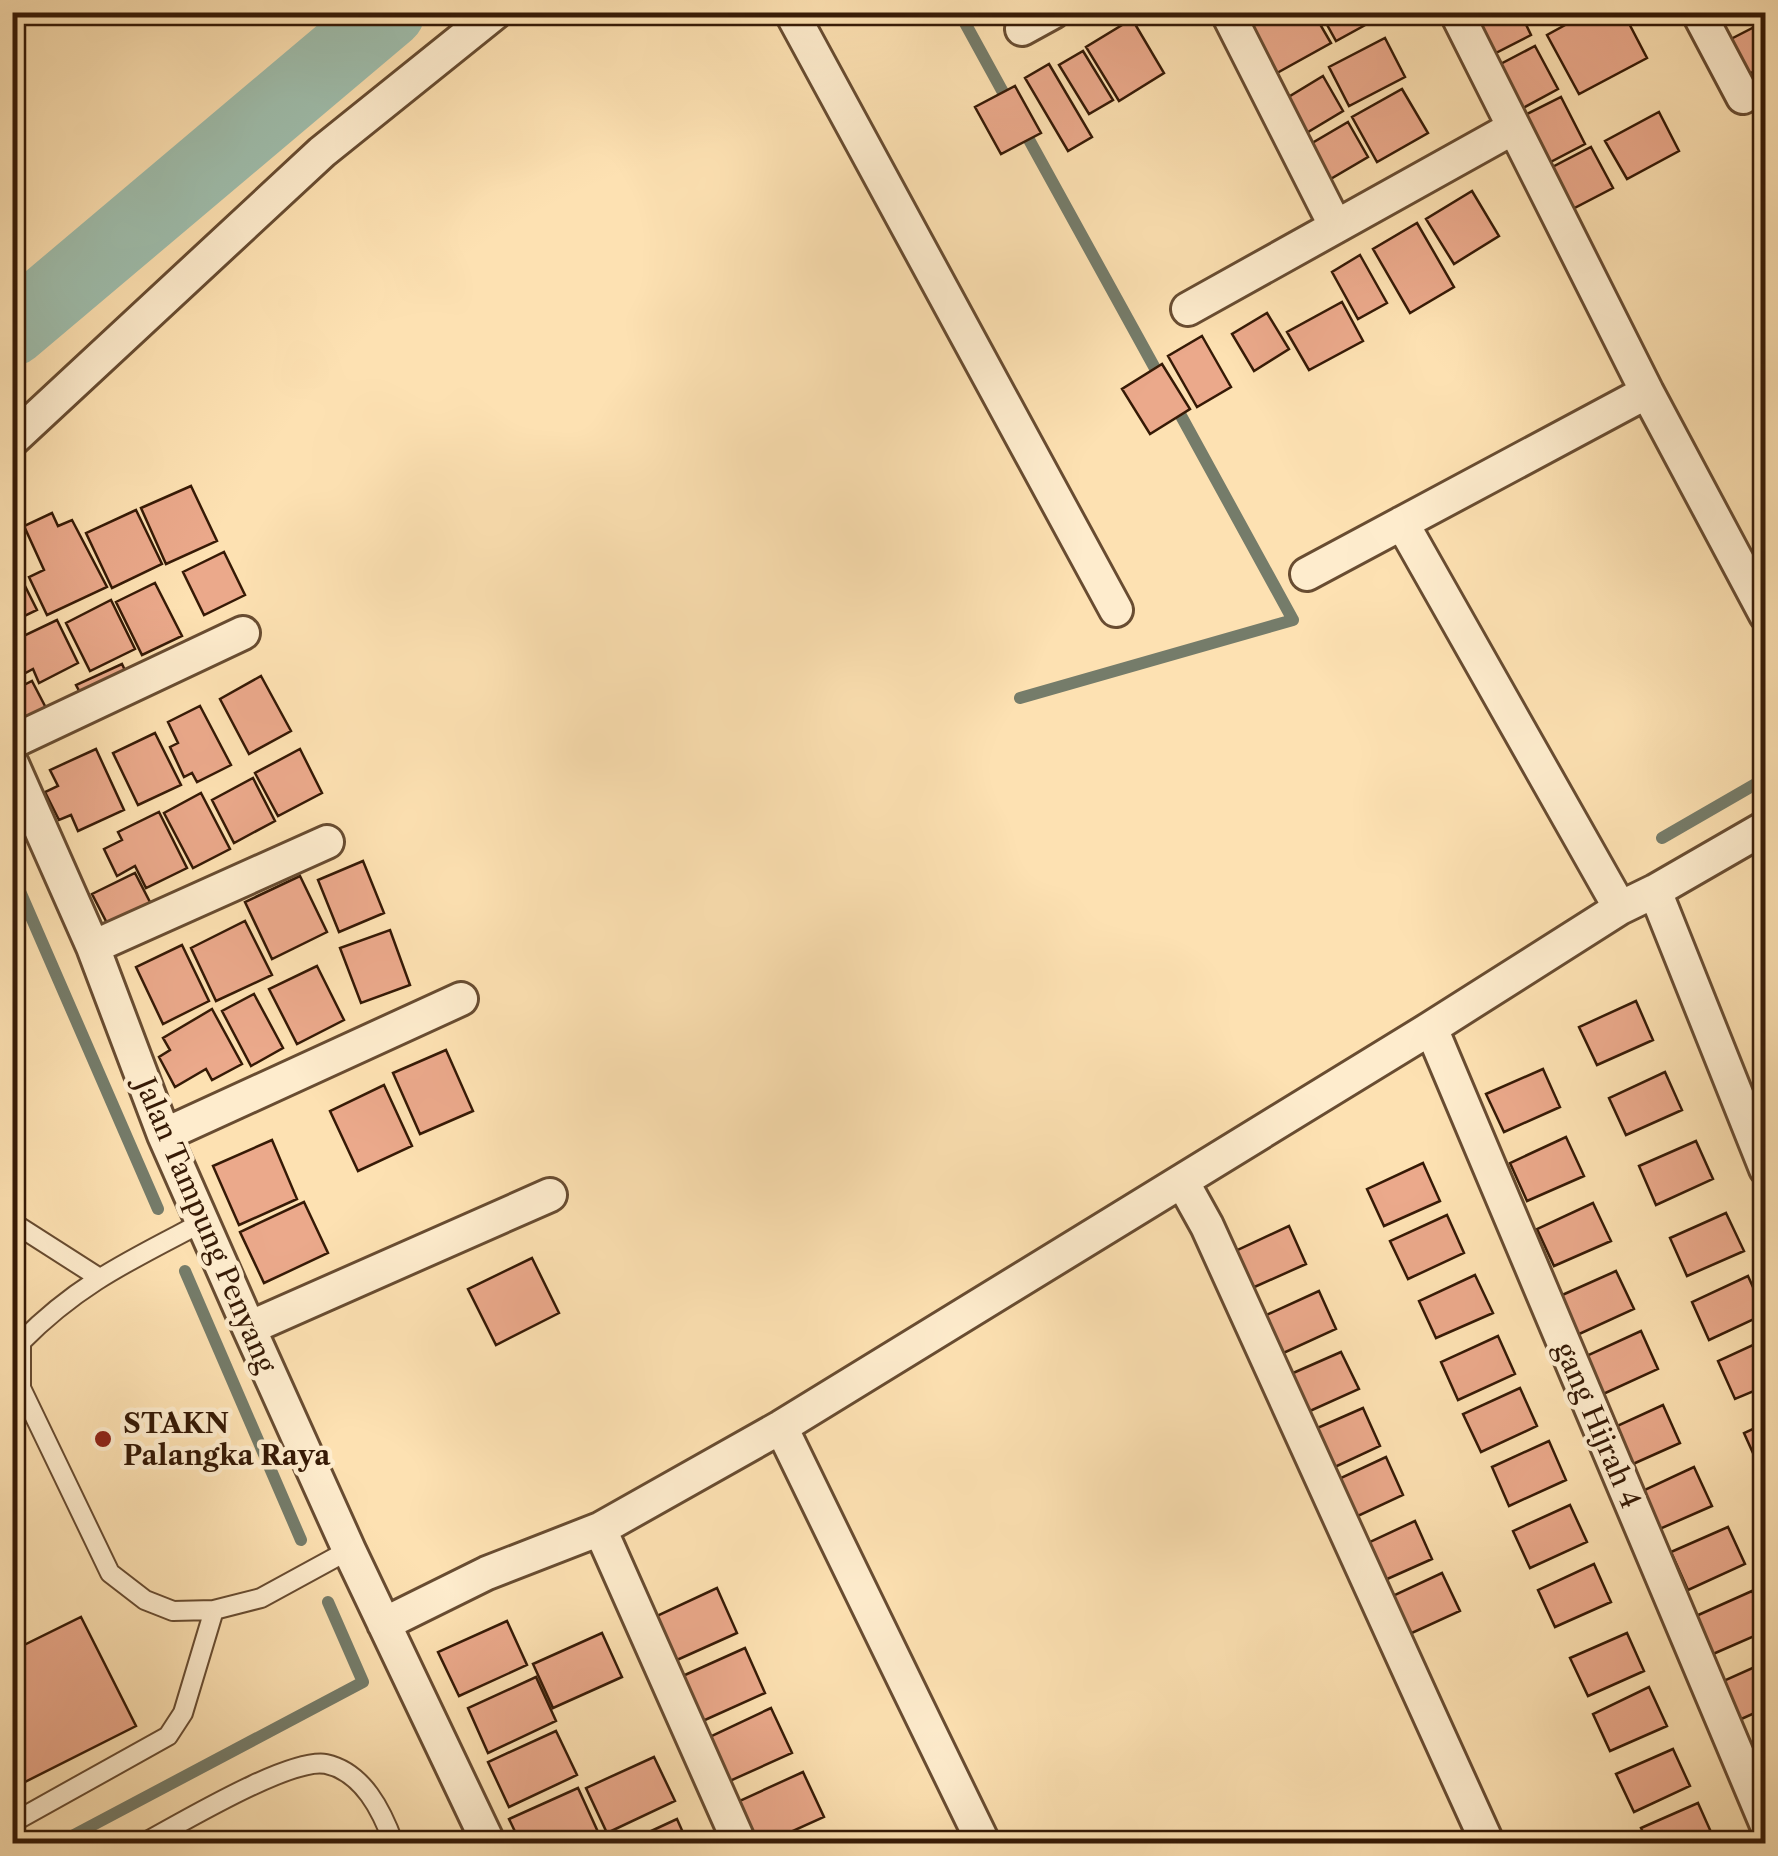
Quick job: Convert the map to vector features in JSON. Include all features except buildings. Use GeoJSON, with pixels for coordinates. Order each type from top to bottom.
{"type":"FeatureCollection","features":[{"type":"Feature","properties":{"kind":"street"},"geometry":{"type":"LineString","coordinates":[[12,440],[322,152],[496,12]]}},
{"type":"Feature","properties":{"kind":"street"},"geometry":{"type":"LineString","coordinates":[[791,12],[1116,610]]}},
{"type":"Feature","properties":{"kind":"street"},"geometry":{"type":"LineString","coordinates":[[1022,29],[1053,12]]}},
{"type":"Feature","properties":{"kind":"street"},"geometry":{"type":"LineString","coordinates":[[1227,12],[1334,224]]}},
{"type":"Feature","properties":{"kind":"street"},"geometry":{"type":"LineString","coordinates":[[1456,12],[1647,392],[1766,615]]}},
{"type":"Feature","properties":{"kind":"street"},"geometry":{"type":"LineString","coordinates":[[1698,12],[1743,97]]}},
{"type":"Feature","properties":{"kind":"street"},"geometry":{"type":"LineString","coordinates":[[1188,308],[1514,128]]}},
{"type":"Feature","properties":{"kind":"street"},"geometry":{"type":"LineString","coordinates":[[1307,574],[1647,392]]}},
{"type":"Feature","properties":{"kind":"street"},"geometry":{"type":"LineString","coordinates":[[1402,523],[1620,908]]}},
{"type":"Feature","properties":{"kind":"street"},"geometry":{"type":"LineString","coordinates":[[12,742],[243,633]]}},
{"type":"Feature","properties":{"kind":"street","name":"Jalan Tampung Penyang"},"geometry":{"type":"LineString","coordinates":[[12,764],[94,947],[164,1135],[349,1550],[487,1843]]}},
{"type":"Feature","properties":{"kind":"street"},"geometry":{"type":"LineString","coordinates":[[384,1624],[488,1572],[600,1529],[782,1427],[1432,1028],[1620,908],[1766,827]]}},
{"type":"Feature","properties":{"kind":"street"},"geometry":{"type":"LineString","coordinates":[[94,947],[327,842]]}},
{"type":"Feature","properties":{"kind":"street"},"geometry":{"type":"LineString","coordinates":[[1655,891],[1766,1169]]}},
{"type":"Feature","properties":{"kind":"street"},"geometry":{"type":"LineString","coordinates":[[164,1135],[461,999]]}},
{"type":"Feature","properties":{"kind":"street","name":"gang Hijrah 4"},"geometry":{"type":"LineString","coordinates":[[1432,1028],[1766,1822]]}},
{"type":"Feature","properties":{"kind":"street"},"geometry":{"type":"LineString","coordinates":[[1182,1181],[1215,1244],[1488,1844]]}},
{"type":"Feature","properties":{"kind":"street"},"geometry":{"type":"LineString","coordinates":[[249,1328],[550,1194]]}},
{"type":"Feature","properties":{"kind":"street"},"geometry":{"type":"LineString","coordinates":[[782,1427],[984,1844]]}},
{"type":"Feature","properties":{"kind":"street"},"geometry":{"type":"LineString","coordinates":[[600,1529],[740,1844]]}},
{"type":"Feature","properties":{"kind":"lane"},"geometry":{"type":"LineString","coordinates":[[12,1222],[98,1277]]}},
{"type":"Feature","properties":{"kind":"lane"},"geometry":{"type":"LineString","coordinates":[[203,1222],[98,1277],[54,1308],[21,1342],[21,1388],[110,1573],[145,1600],[173,1611],[214,1610],[260,1598],[349,1550]]}},
{"type":"Feature","properties":{"kind":"lane"},"geometry":{"type":"LineString","coordinates":[[12,1823],[168,1736],[183,1713],[214,1610]]}},
{"type":"Feature","properties":{"kind":"lane"},"geometry":{"type":"LineString","coordinates":[[142,1844],[291,1769],[323,1763],[349,1773],[370,1795],[394,1844]]}},
{"type":"Feature","properties":{"kind":"waterway"},"geometry":{"type":"LineString","coordinates":[[12,330],[389,12]]}},
{"type":"Feature","properties":{"kind":"waterway"},"geometry":{"type":"LineString","coordinates":[[959,12],[1010,105]]}},
{"type":"Feature","properties":{"kind":"waterway"},"geometry":{"type":"LineString","coordinates":[[1022,127],[1162,381]]}},
{"type":"Feature","properties":{"kind":"waterway"},"geometry":{"type":"LineString","coordinates":[[1020,698],[1293,620],[1174,403]]}},
{"type":"Feature","properties":{"kind":"waterway"},"geometry":{"type":"LineString","coordinates":[[1662,838],[1766,778]]}},
{"type":"Feature","properties":{"kind":"waterway"},"geometry":{"type":"LineString","coordinates":[[12,873],[158,1209]]}},
{"type":"Feature","properties":{"kind":"waterway"},"geometry":{"type":"LineString","coordinates":[[185,1271],[301,1540]]}},
{"type":"Feature","properties":{"kind":"waterway"},"geometry":{"type":"LineString","coordinates":[[57,1844],[363,1682],[328,1602]]}},
{"type":"Feature","properties":{"kind":"place","name":"STAKN Palangka Raya"},"geometry":{"type":"Point","coordinates":[103,1439]}}]}
